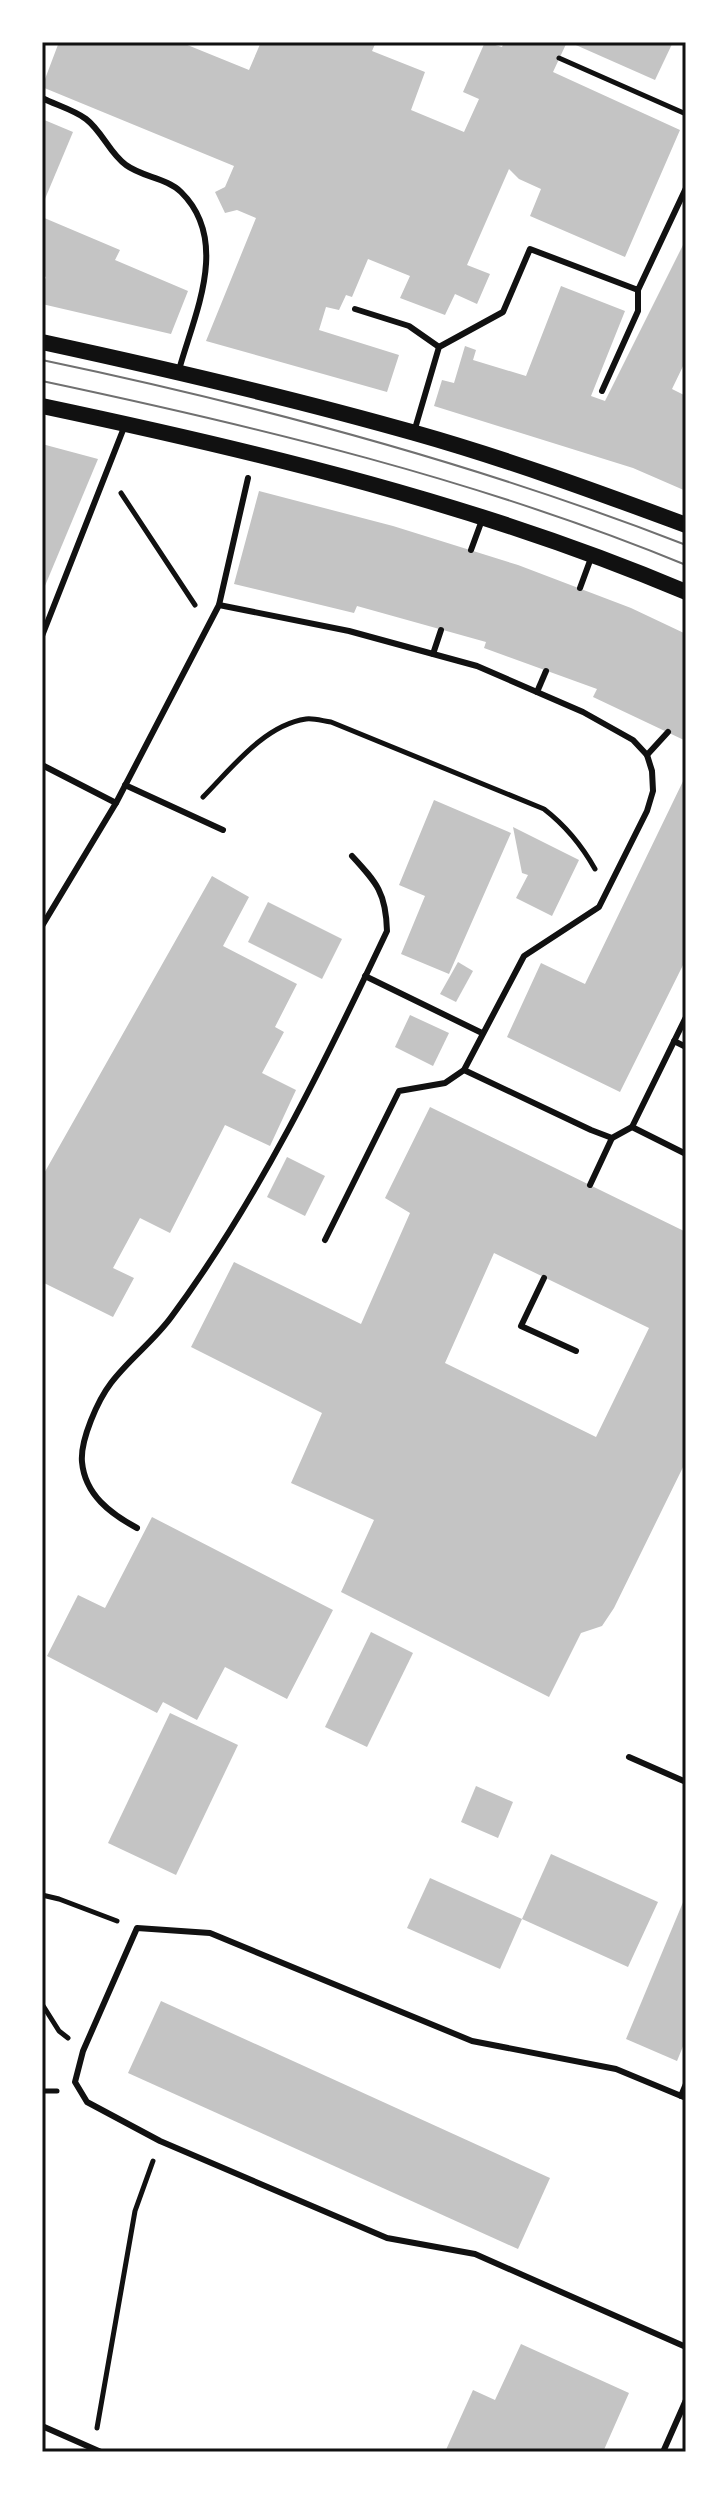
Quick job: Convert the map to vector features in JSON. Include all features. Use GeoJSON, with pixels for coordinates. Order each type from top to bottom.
{"type":"FeatureCollection","features":[{"type":"Feature","properties":{"kind":"main road"},"geometry":{"type":"LineString","coordinates":[[42,342],[178,372],[414,432],[598,492],[686,525]]}},
{"type":"Feature","properties":{"kind":"main road"},"geometry":{"type":"LineString","coordinates":[[42,406],[373,486],[483,518],[592,555],[686,592]]}},
{"type":"Feature","properties":{"kind":"lane"},"geometry":{"type":"LineString","coordinates":[[42,98],[86,119],[125,165],[179,189],[193,206],[201,227],[206,277],[178,372]]}},
{"type":"Feature","properties":{"kind":"lane"},"geometry":{"type":"LineString","coordinates":[[602,391],[638,311],[638,290],[686,188]]}},
{"type":"Feature","properties":{"kind":"lane"},"geometry":{"type":"LineString","coordinates":[[414,432],[439,347],[503,312],[530,249],[638,290]]}},
{"type":"Feature","properties":{"kind":"lane"},"geometry":{"type":"LineString","coordinates":[[355,309],[409,326],[439,347]]}},
{"type":"Feature","properties":{"kind":"lane"},"geometry":{"type":"LineString","coordinates":[[42,636],[125,425]]}},
{"type":"Feature","properties":{"kind":"lane"},"geometry":{"type":"LineString","coordinates":[[42,926],[116,803],[219,605],[248,478]]}},
{"type":"Feature","properties":{"kind":"lane"},"geometry":{"type":"LineString","coordinates":[[471,550],[483,518]]}},
{"type":"Feature","properties":{"kind":"lane"},"geometry":{"type":"LineString","coordinates":[[580,588],[592,555]]}},
{"type":"Feature","properties":{"kind":"lane"},"geometry":{"type":"LineString","coordinates":[[219,605],[349,631],[477,666],[583,712],[633,740],[647,755],[652,771],[653,791],[647,811],[599,907],[524,956],[464,1070],[445,1083],[399,1091],[325,1240]]}},
{"type":"Feature","properties":{"kind":"lane"},"geometry":{"type":"LineString","coordinates":[[433,654],[441,630]]}},
{"type":"Feature","properties":{"kind":"lane"},"geometry":{"type":"LineString","coordinates":[[537,692],[546,671]]}},
{"type":"Feature","properties":{"kind":"lane"},"geometry":{"type":"LineString","coordinates":[[647,755],[668,732]]}},
{"type":"Feature","properties":{"kind":"lane"},"geometry":{"type":"LineString","coordinates":[[42,765],[116,803]]}},
{"type":"Feature","properties":{"kind":"lane"},"geometry":{"type":"LineString","coordinates":[[125,785],[223,830]]}},
{"type":"Feature","properties":{"kind":"lane"},"geometry":{"type":"LineString","coordinates":[[137,1528],[112,1514],[91,1491],[82,1461],[87,1429],[110,1384],[146,1349],[172,1317],[253,1194],[387,931],[386,906],[375,882],[352,856]]}},
{"type":"Feature","properties":{"kind":"lane"},"geometry":{"type":"LineString","coordinates":[[365,976],[482,1033]]}},
{"type":"Feature","properties":{"kind":"lane"},"geometry":{"type":"LineString","coordinates":[[590,1185],[612,1138],[632,1127],[686,1017]]}},
{"type":"Feature","properties":{"kind":"lane"},"geometry":{"type":"LineString","coordinates":[[674,1041],[686,1047]]}},
{"type":"Feature","properties":{"kind":"lane"},"geometry":{"type":"LineString","coordinates":[[464,1070],[612,1138]]}},
{"type":"Feature","properties":{"kind":"lane"},"geometry":{"type":"LineString","coordinates":[[632,1127],[686,1154]]}},
{"type":"Feature","properties":{"kind":"lane"},"geometry":{"type":"LineString","coordinates":[[544,1278],[521,1326],[576,1351]]}},
{"type":"Feature","properties":{"kind":"lane"},"geometry":{"type":"LineString","coordinates":[[629,1757],[686,1782]]}},
{"type":"Feature","properties":{"kind":"lane"},"geometry":{"type":"LineString","coordinates":[[686,2084],[683,2097],[616,2069],[472,2041],[210,1933],[137,1928],[83,2051],[75,2082],[87,2102],[160,2141],[387,2238],[475,2254],[686,2347]]}},
{"type":"Feature","properties":{"kind":"lane"},"geometry":{"type":"LineString","coordinates":[[663,2452],[686,2400]]}},
{"type":"Feature","properties":{"kind":"lane"},"geometry":{"type":"LineString","coordinates":[[42,2426],[101,2452]]}},
{"type":"Feature","properties":{"kind":"path"},"geometry":{"type":"LineString","coordinates":[[559,58],[686,114]]}},
{"type":"Feature","properties":{"kind":"path"},"geometry":{"type":"LineString","coordinates":[[119,489],[203,617]]}},
{"type":"Feature","properties":{"kind":"path"},"geometry":{"type":"LineString","coordinates":[[203,797],[243,756],[285,725],[308,719],[331,722],[544,809],[564,824],[580,843],[596,871]]}},
{"type":"Feature","properties":{"kind":"path"},"geometry":{"type":"LineString","coordinates":[[42,1895],[137,1928]]}},
{"type":"Feature","properties":{"kind":"path"},"geometry":{"type":"LineString","coordinates":[[42,2004],[59,2031],[83,2051]]}},
{"type":"Feature","properties":{"kind":"path"},"geometry":{"type":"LineString","coordinates":[[95,2442],[135,2211],[158,2147]]}},
{"type":"Feature","properties":{"kind":"building"},"geometry":{"type":"Polygon","coordinates":[[[59,42],[180,42],[249,70],[261,42],[376,42],[372,51],[425,72],[411,110],[464,132],[479,99],[463,92],[485,42],[502,47],[504,42],[567,42],[553,72],[680,130],[625,257],[530,216],[541,189],[519,179],[509,169],[467,265],[490,274],[477,304],[455,294],[445,315],[400,298],[410,276],[368,259],[352,297],[346,295],[339,310],[326,307],[319,330],[399,355],[387,392],[206,341],[256,218],[237,210],[225,213],[215,192],[225,187],[234,166],[42,87],[59,42]]]}},
{"type":"Feature","properties":{"kind":"building"},"geometry":{"type":"Polygon","coordinates":[[[569,42],[673,42],[655,80],[569,42]]]}},
{"type":"Feature","properties":{"kind":"building"},"geometry":{"type":"Polygon","coordinates":[[[42,119],[73,132],[42,206],[42,119]]]}},
{"type":"Feature","properties":{"kind":"building"},"geometry":{"type":"Polygon","coordinates":[[[42,217],[120,250],[115,260],[188,291],[171,334],[42,304],[46,277],[42,275],[42,217]]]}},
{"type":"Feature","properties":{"kind":"building"},"geometry":{"type":"Polygon","coordinates":[[[686,239],[686,360],[672,389],[686,396],[686,491],[633,468],[434,406],[442,380],[454,383],[465,346],[476,350],[473,360],[526,376],[561,286],[625,311],[591,396],[605,401],[686,239]]]}},
{"type":"Feature","properties":{"kind":"building"},"geometry":{"type":"Polygon","coordinates":[[[42,444],[98,459],[42,593],[42,444]]]}},
{"type":"Feature","properties":{"kind":"building"},"geometry":{"type":"Polygon","coordinates":[[[259,491],[393,526],[518,565],[631,608],[686,634],[686,741],[593,697],[597,689],[484,648],[486,642],[357,606],[354,613],[234,584],[259,491]]]}},
{"type":"Feature","properties":{"kind":"building"},"geometry":{"type":"Polygon","coordinates":[[[686,775],[686,959],[620,1092],[507,1037],[541,963],[585,984],[686,775]]]}},
{"type":"Feature","properties":{"kind":"building"},"geometry":{"type":"Polygon","coordinates":[[[434,800],[511,833],[449,974],[401,954],[425,896],[399,885],[434,800]]]}},
{"type":"Feature","properties":{"kind":"building"},"geometry":{"type":"Polygon","coordinates":[[[513,827],[579,860],[552,916],[516,898],[528,875],[522,873],[513,827]]]}},
{"type":"Feature","properties":{"kind":"building"},"geometry":{"type":"Polygon","coordinates":[[[212,876],[249,897],[223,946],[297,984],[275,1027],[284,1032],[262,1073],[296,1090],[270,1146],[225,1125],[170,1233],[140,1218],[113,1268],[134,1278],[113,1317],[42,1282],[42,1177],[212,876]]]}},
{"type":"Feature","properties":{"kind":"building"},"geometry":{"type":"Polygon","coordinates":[[[268,902],[342,939],[322,979],[248,942],[268,902]]]}},
{"type":"Feature","properties":{"kind":"building"},"geometry":{"type":"Polygon","coordinates":[[[458,962],[473,971],[456,1002],[440,994],[458,962]]]}},
{"type":"Feature","properties":{"kind":"building"},"geometry":{"type":"Polygon","coordinates":[[[410,1015],[449,1033],[433,1066],[395,1047],[410,1015]]]}},
{"type":"Feature","properties":{"kind":"building"},"geometry":{"type":"Polygon","coordinates":[[[430,1107],[686,1232],[686,1461],[614,1608],[602,1626],[581,1633],[549,1697],[341,1592],[374,1520],[291,1483],[322,1413],[191,1347],[234,1262],[361,1324],[410,1213],[385,1198],[430,1107]],[[494,1253],[445,1363],[596,1437],[649,1328],[494,1253]]]}},
{"type":"Feature","properties":{"kind":"building"},"geometry":{"type":"Polygon","coordinates":[[[287,1157],[325,1176],[305,1216],[267,1197],[287,1157]]]}},
{"type":"Feature","properties":{"kind":"building"},"geometry":{"type":"Polygon","coordinates":[[[152,1517],[333,1610],[287,1699],[225,1667],[197,1720],[163,1702],[157,1713],[47,1656],[78,1595],[105,1608],[152,1517]]]}},
{"type":"Feature","properties":{"kind":"building"},"geometry":{"type":"Polygon","coordinates":[[[371,1632],[413,1653],[367,1747],[325,1727],[371,1632]]]}},
{"type":"Feature","properties":{"kind":"building"},"geometry":{"type":"Polygon","coordinates":[[[170,1713],[238,1745],[176,1875],[108,1843],[170,1713]]]}},
{"type":"Feature","properties":{"kind":"building"},"geometry":{"type":"Polygon","coordinates":[[[476,1786],[513,1802],[498,1838],[461,1822],[476,1786]]]}},
{"type":"Feature","properties":{"kind":"building"},"geometry":{"type":"Polygon","coordinates":[[[551,1854],[658,1902],[628,1967],[522,1919],[551,1854]]]}},
{"type":"Feature","properties":{"kind":"building"},"geometry":{"type":"Polygon","coordinates":[[[430,1878],[522,1919],[500,1969],[407,1928],[430,1878]]]}},
{"type":"Feature","properties":{"kind":"building"},"geometry":{"type":"Polygon","coordinates":[[[686,1895],[686,2039],[677,2061],[626,2039],[686,1895]]]}},
{"type":"Feature","properties":{"kind":"building"},"geometry":{"type":"Polygon","coordinates":[[[161,2001],[550,2178],[518,2249],[128,2073],[161,2001]]]}},
{"type":"Feature","properties":{"kind":"building"},"geometry":{"type":"Polygon","coordinates":[[[521,2344],[629,2393],[603,2452],[445,2452],[473,2390],[495,2400],[521,2344]]]}},
{"type":"Feature","properties":{"kind":"tram line"},"geometry":{"type":"LineString","coordinates":[[42,360],[368,439],[529,489],[686,545]]}},
{"type":"Feature","properties":{"kind":"tram line"},"geometry":{"type":"LineString","coordinates":[[42,381],[205,417],[368,458],[529,507],[686,565]]}}]}
